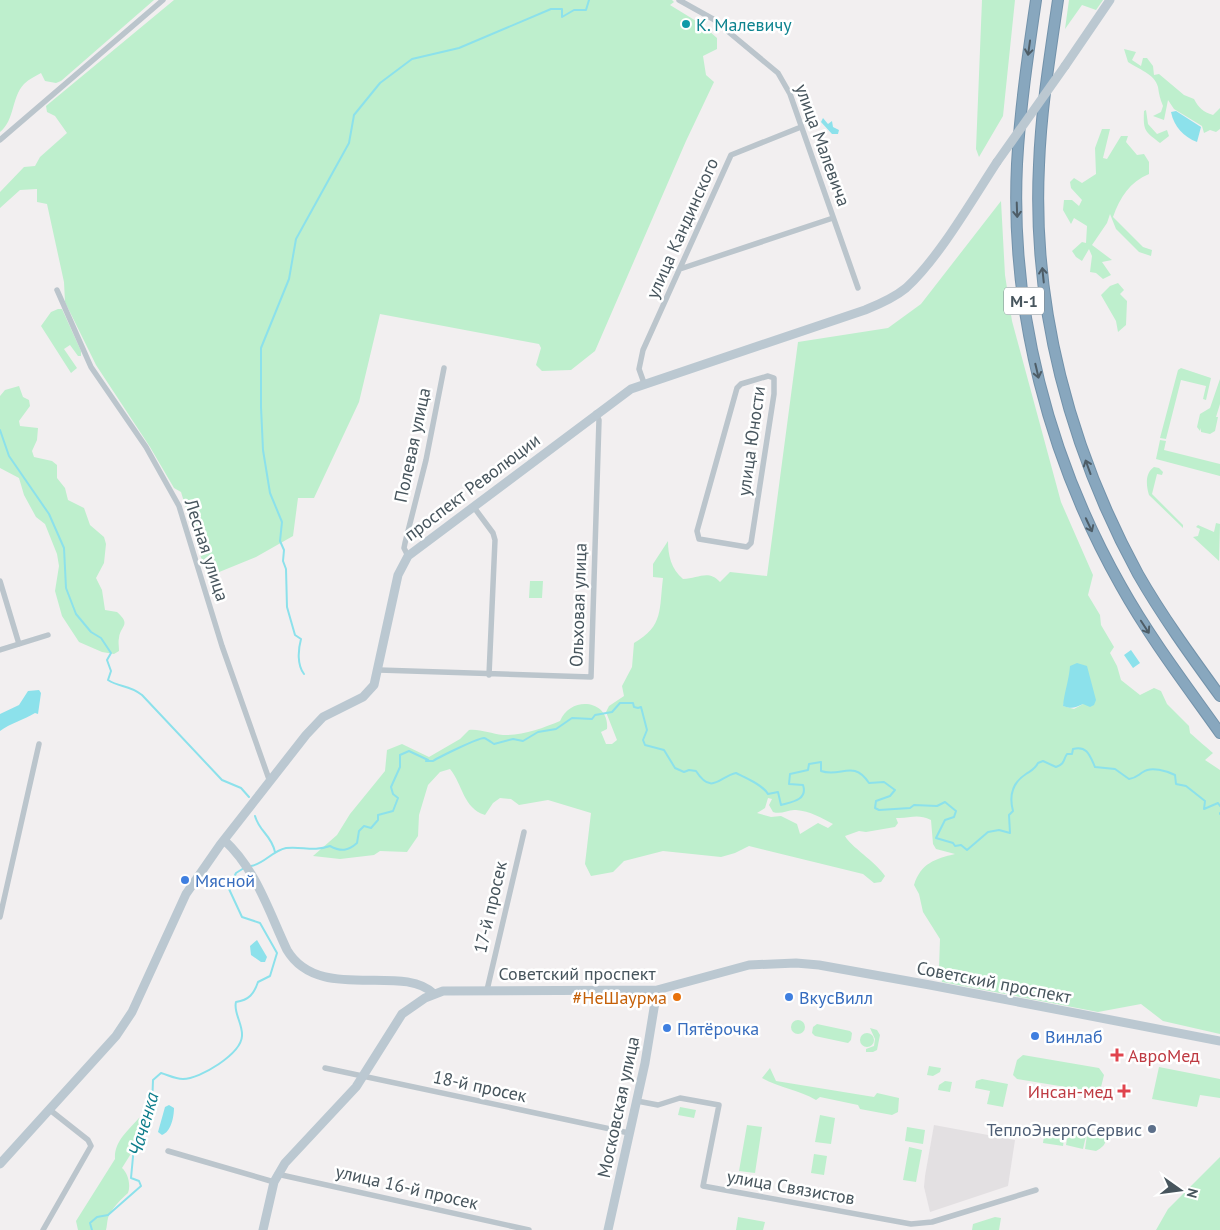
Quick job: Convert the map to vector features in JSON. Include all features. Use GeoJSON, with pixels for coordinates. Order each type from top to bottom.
{"type":"FeatureCollection","features":[{"type":"Feature","properties":{"kind":"highway","name":"М-1"},"geometry":{"type":"LineString","coordinates":[[1036,0],[1025,80],[1017,166],[1019,242],[1025,308],[1038,376],[1060,453],[1083,513],[1120,585],[1149,632],[1220,732]]}},
{"type":"Feature","properties":{"kind":"highway","name":"М-1"},"geometry":{"type":"LineString","coordinates":[[1058,0],[1044,101],[1039,166],[1040,240],[1046,305],[1059,371],[1080,446],[1103,504],[1138,574],[1167,620],[1220,696]]}},
{"type":"Feature","properties":{"kind":"street"},"geometry":{"type":"LineString","coordinates":[[0,140],[162,0]]}},
{"type":"Feature","properties":{"kind":"street","name":"улица Малевича"},"geometry":{"type":"LineString","coordinates":[[679,0],[713,19],[782,78],[790,94],[858,288]]}},
{"type":"Feature","properties":{"kind":"street","name":"проспект Революции"},"geometry":{"type":"LineString","coordinates":[[0,1164],[116,1036],[132,1012],[186,894],[224,840],[315,724],[323,716],[369,692],[374,685],[379,670],[398,575],[408,556],[596,413],[631,389],[884,302],[914,280],[964,213],[997,162],[1110,0]]}},
{"type":"Feature","properties":{"kind":"street","name":"улица Кандинского"},"geometry":{"type":"LineString","coordinates":[[644,383],[639,369],[640,359],[731,155],[801,127]]}},
{"type":"Feature","properties":{"kind":"street"},"geometry":{"type":"LineString","coordinates":[[680,269],[833,218]]}},
{"type":"Feature","properties":{"kind":"street","name":"Лесная улица"},"geometry":{"type":"LineString","coordinates":[[57,290],[92,367],[146,448],[179,506],[222,646],[270,782]]}},
{"type":"Feature","properties":{"kind":"street","name":"Полевая улица"},"geometry":{"type":"LineString","coordinates":[[408,556],[404,548],[426,460],[444,368]]}},
{"type":"Feature","properties":{"kind":"street","name":"улица Юности"},"geometry":{"type":"LineString","coordinates":[[773,376],[774,394],[753,539],[747,548],[699,539],[697,531],[706,502],[738,386],[773,376]]}},
{"type":"Feature","properties":{"kind":"street","name":"Ольховая улица"},"geometry":{"type":"LineString","coordinates":[[379,670],[591,678],[599,420],[596,413]]}},
{"type":"Feature","properties":{"kind":"street"},"geometry":{"type":"LineString","coordinates":[[473,506],[495,540],[489,675]]}},
{"type":"Feature","properties":{"kind":"street"},"geometry":{"type":"LineString","coordinates":[[0,581],[19,644]]}},
{"type":"Feature","properties":{"kind":"street"},"geometry":{"type":"LineString","coordinates":[[0,650],[48,634]]}},
{"type":"Feature","properties":{"kind":"street"},"geometry":{"type":"LineString","coordinates":[[0,917],[39,744]]}},
{"type":"Feature","properties":{"kind":"street","name":"17-й просек"},"geometry":{"type":"LineString","coordinates":[[487,990],[524,832]]}},
{"type":"Feature","properties":{"kind":"street"},"geometry":{"type":"LineString","coordinates":[[224,840],[250,870],[287,950],[294,961],[300,966],[330,978],[419,985],[434,994]]}},
{"type":"Feature","properties":{"kind":"street","name":"Советский проспект"},"geometry":{"type":"LineString","coordinates":[[263,1230],[276,1178],[364,1077],[402,1014],[434,994],[452,990],[657,990],[749,965],[782,963],[819,965],[1220,1041]]}},
{"type":"Feature","properties":{"kind":"street","name":"Московская улица"},"geometry":{"type":"LineString","coordinates":[[608,1230],[637,1101],[657,990]]}},
{"type":"Feature","properties":{"kind":"street","name":"18-й просек"},"geometry":{"type":"LineString","coordinates":[[325,1068],[629,1133]]}},
{"type":"Feature","properties":{"kind":"street","name":"улица Связистов"},"geometry":{"type":"LineString","coordinates":[[637,1101],[658,1105],[680,1098],[719,1105],[703,1186],[911,1224],[932,1222],[1036,1190]]}},
{"type":"Feature","properties":{"kind":"street"},"geometry":{"type":"LineString","coordinates":[[43,1230],[91,1146],[88,1140],[50,1110]]}},
{"type":"Feature","properties":{"kind":"street","name":"улица 16-й просек"},"geometry":{"type":"LineString","coordinates":[[168,1151],[276,1178],[529,1230]]}},
{"type":"Feature","properties":{"kind":"shaded area"},"geometry":{"type":"Polygon","coordinates":[[[934,1125],[1015,1140],[1008,1186],[930,1212],[924,1187],[934,1125]]]}},
{"type":"Feature","properties":{"kind":"green space"},"geometry":{"type":"Polygon","coordinates":[[[0,0],[154,0],[61,81],[56,83],[45,81],[41,73],[26,82],[17,96],[5,127],[0,132],[0,0]]]}},
{"type":"Feature","properties":{"kind":"green space"},"geometry":{"type":"Polygon","coordinates":[[[174,0],[672,0],[674,2],[670,5],[701,24],[717,38],[717,49],[703,56],[706,75],[714,82],[686,141],[595,351],[571,370],[542,371],[536,365],[541,348],[539,344],[380,314],[359,402],[314,498],[298,498],[293,536],[256,557],[207,577],[181,492],[174,488],[150,447],[96,365],[65,302],[64,282],[47,204],[37,202],[37,189],[20,190],[0,208],[0,192],[24,167],[35,166],[40,157],[67,133],[55,116],[47,112],[46,106],[174,0]]]}},
{"type":"Feature","properties":{"kind":"green space"},"geometry":{"type":"Polygon","coordinates":[[[982,0],[1015,0],[1003,116],[979,157],[976,149],[982,0]]]}},
{"type":"Feature","properties":{"kind":"green space"},"geometry":{"type":"Polygon","coordinates":[[[1069,0],[1103,0],[1096,10],[1082,5],[1065,29],[1069,0]]]}},
{"type":"Feature","properties":{"kind":"green space"},"geometry":{"type":"Polygon","coordinates":[[[1124,49],[1136,52],[1132,60],[1141,66],[1143,58],[1147,58],[1153,66],[1154,75],[1159,74],[1184,95],[1194,99],[1204,111],[1213,115],[1220,108],[1220,129],[1216,132],[1210,130],[1204,133],[1202,126],[1174,109],[1168,100],[1164,120],[1153,116],[1161,112],[1163,106],[1156,82],[1150,75],[1128,62],[1124,49]]]}},
{"type":"Feature","properties":{"kind":"green space"},"geometry":{"type":"Polygon","coordinates":[[[1146,110],[1148,124],[1157,134],[1167,130],[1169,136],[1160,143],[1146,130],[1144,111],[1146,110]]]}},
{"type":"Feature","properties":{"kind":"green space"},"geometry":{"type":"Polygon","coordinates":[[[1102,129],[1110,129],[1103,158],[1107,159],[1121,136],[1128,136],[1126,142],[1137,155],[1144,154],[1149,162],[1149,174],[1136,181],[1126,191],[1113,217],[1143,247],[1152,250],[1151,256],[1139,252],[1116,229],[1110,214],[1107,223],[1092,245],[1112,260],[1102,262],[1111,275],[1103,279],[1096,273],[1090,272],[1092,256],[1089,249],[1082,261],[1072,251],[1082,242],[1086,243],[1087,226],[1074,218],[1071,224],[1063,210],[1064,200],[1072,200],[1079,206],[1082,200],[1071,188],[1070,182],[1074,178],[1082,183],[1096,174],[1095,148],[1102,129]]]}},
{"type":"Feature","properties":{"kind":"green space"},"geometry":{"type":"Polygon","coordinates":[[[1001,201],[1005,275],[1012,321],[1061,502],[1093,575],[1088,595],[1100,615],[1101,625],[1114,647],[1110,653],[1117,666],[1121,680],[1140,695],[1154,688],[1161,691],[1167,704],[1189,726],[1190,733],[1213,753],[1205,760],[1220,770],[1220,1034],[1163,1021],[1141,1004],[1098,1012],[942,982],[939,968],[940,939],[923,912],[919,894],[914,885],[921,872],[930,863],[955,854],[936,849],[933,844],[931,820],[921,817],[896,818],[898,823],[895,827],[866,832],[859,831],[845,836],[885,876],[881,882],[874,883],[863,874],[749,846],[721,857],[663,851],[624,861],[613,872],[591,876],[585,864],[591,813],[548,800],[519,805],[511,799],[500,798],[493,803],[485,815],[478,812],[468,802],[450,769],[440,772],[428,785],[419,815],[418,836],[407,852],[380,851],[374,855],[340,859],[313,856],[337,835],[350,814],[385,771],[387,750],[402,744],[429,757],[460,739],[469,730],[503,735],[525,733],[560,721],[572,707],[580,704],[589,704],[602,712],[606,719],[607,729],[601,732],[606,744],[612,744],[617,740],[606,712],[609,706],[624,696],[622,686],[632,667],[634,643],[651,630],[658,616],[663,578],[653,577],[653,564],[668,541],[671,561],[683,579],[707,575],[716,578],[720,582],[730,572],[767,576],[798,342],[888,328],[921,304],[1001,201]],[[1069,683],[1063,706],[1074,709],[1083,704],[1069,683]],[[768,798],[765,808],[757,813],[771,817],[781,816],[797,824],[800,834],[818,823],[828,828],[833,824],[816,815],[801,811],[773,812],[769,805],[772,799],[768,798]]]}},
{"type":"Feature","properties":{"kind":"green space"},"geometry":{"type":"Polygon","coordinates":[[[1118,283],[1124,290],[1120,294],[1127,301],[1126,325],[1118,332],[1116,321],[1101,295],[1110,286],[1118,283]]]}},
{"type":"Feature","properties":{"kind":"green space"},"geometry":{"type":"Polygon","coordinates":[[[62,309],[81,351],[81,356],[78,356],[70,345],[64,349],[77,368],[71,373],[41,326],[51,312],[62,309]]]}},
{"type":"Feature","properties":{"kind":"green space"},"geometry":{"type":"Polygon","coordinates":[[[1181,368],[1211,378],[1206,400],[1203,399],[1206,386],[1181,380],[1166,439],[1160,438],[1178,370],[1181,368]]]}},
{"type":"Feature","properties":{"kind":"green space"},"geometry":{"type":"Polygon","coordinates":[[[1220,379],[1220,404],[1216,417],[1218,417],[1215,431],[1210,434],[1201,432],[1201,428],[1200,431],[1197,427],[1200,414],[1210,408],[1220,379]]]}},
{"type":"Feature","properties":{"kind":"green space"},"geometry":{"type":"Polygon","coordinates":[[[19,386],[23,397],[29,400],[30,406],[19,421],[20,426],[38,428],[37,440],[32,451],[34,457],[52,461],[57,465],[57,478],[65,488],[68,500],[84,508],[90,525],[104,537],[106,544],[104,563],[96,578],[102,590],[105,610],[117,612],[124,620],[119,638],[119,651],[114,654],[102,652],[79,642],[62,616],[55,591],[59,566],[57,554],[45,524],[36,517],[24,495],[19,478],[0,468],[0,396],[5,390],[19,386]]]}},
{"type":"Feature","properties":{"kind":"green space"},"geometry":{"type":"Polygon","coordinates":[[[1160,440],[1166,441],[1164,450],[1220,464],[1220,476],[1156,459],[1160,440]]]}},
{"type":"Feature","properties":{"kind":"green space"},"geometry":{"type":"Polygon","coordinates":[[[1154,467],[1159,468],[1163,472],[1162,475],[1157,474],[1152,494],[1183,525],[1183,528],[1149,495],[1147,479],[1149,472],[1154,467]]]}},
{"type":"Feature","properties":{"kind":"green space"},"geometry":{"type":"Polygon","coordinates":[[[1216,523],[1220,524],[1219,561],[1193,537],[1198,536],[1200,529],[1196,527],[1198,525],[1214,532],[1216,523]]]}},
{"type":"Feature","properties":{"kind":"green space"},"geometry":{"type":"Polygon","coordinates":[[[530,581],[543,581],[542,598],[529,598],[530,581]]]}},
{"type":"Feature","properties":{"kind":"green space"},"geometry":{"type":"Polygon","coordinates":[[[795,1020],[801,1020],[805,1027],[801,1034],[795,1034],[791,1030],[791,1024],[795,1020]]]}},
{"type":"Feature","properties":{"kind":"green space"},"geometry":{"type":"Polygon","coordinates":[[[817,1024],[850,1031],[852,1033],[851,1040],[848,1043],[815,1036],[812,1033],[813,1027],[817,1024]]]}},
{"type":"Feature","properties":{"kind":"green space"},"geometry":{"type":"Polygon","coordinates":[[[870,1028],[877,1030],[880,1035],[877,1050],[866,1052],[866,1049],[874,1046],[875,1039],[870,1028]]]}},
{"type":"Feature","properties":{"kind":"green space"},"geometry":{"type":"Polygon","coordinates":[[[867,1033],[872,1035],[874,1040],[872,1045],[867,1047],[862,1045],[860,1040],[862,1035],[867,1033]]]}},
{"type":"Feature","properties":{"kind":"green space"},"geometry":{"type":"Polygon","coordinates":[[[1023,1055],[1099,1068],[1104,1075],[1101,1087],[1096,1092],[1017,1079],[1013,1075],[1017,1060],[1023,1055]]]}},
{"type":"Feature","properties":{"kind":"green space"},"geometry":{"type":"Polygon","coordinates":[[[929,1066],[941,1068],[940,1072],[933,1076],[927,1075],[929,1066]]]}},
{"type":"Feature","properties":{"kind":"green space"},"geometry":{"type":"Polygon","coordinates":[[[1159,1067],[1220,1079],[1220,1098],[1200,1095],[1197,1107],[1152,1099],[1159,1067]]]}},
{"type":"Feature","properties":{"kind":"green space"},"geometry":{"type":"Polygon","coordinates":[[[770,1068],[776,1081],[874,1097],[877,1093],[899,1098],[898,1112],[892,1115],[860,1109],[858,1105],[820,1097],[816,1100],[762,1078],[770,1068]]]}},
{"type":"Feature","properties":{"kind":"green space"},"geometry":{"type":"Polygon","coordinates":[[[982,1079],[1008,1084],[1003,1107],[987,1104],[990,1091],[975,1088],[976,1081],[982,1079]]]}},
{"type":"Feature","properties":{"kind":"green space"},"geometry":{"type":"Polygon","coordinates":[[[945,1081],[952,1082],[950,1092],[938,1090],[939,1085],[945,1081]]]}},
{"type":"Feature","properties":{"kind":"green space"},"geometry":{"type":"Polygon","coordinates":[[[680,1107],[696,1110],[694,1118],[678,1115],[680,1107]]]}},
{"type":"Feature","properties":{"kind":"green space"},"geometry":{"type":"Polygon","coordinates":[[[820,1115],[835,1118],[831,1144],[815,1142],[820,1115]]]}},
{"type":"Feature","properties":{"kind":"green space"},"geometry":{"type":"Polygon","coordinates":[[[147,1117],[147,1128],[122,1168],[128,1179],[128,1193],[111,1211],[106,1230],[78,1230],[76,1221],[115,1159],[119,1142],[139,1118],[147,1117]]]}},
{"type":"Feature","properties":{"kind":"green space"},"geometry":{"type":"Polygon","coordinates":[[[747,1125],[762,1127],[755,1173],[739,1171],[747,1125]]]}},
{"type":"Feature","properties":{"kind":"green space"},"geometry":{"type":"Polygon","coordinates":[[[907,1127],[925,1130],[923,1144],[905,1141],[907,1127]]]}},
{"type":"Feature","properties":{"kind":"green space"},"geometry":{"type":"Polygon","coordinates":[[[1045,1129],[1065,1132],[1063,1146],[1043,1143],[1045,1129]]]}},
{"type":"Feature","properties":{"kind":"green space"},"geometry":{"type":"Polygon","coordinates":[[[1098,1131],[1105,1132],[1106,1141],[1103,1146],[1096,1151],[1085,1149],[1087,1135],[1096,1136],[1098,1131]]]}},
{"type":"Feature","properties":{"kind":"green space"},"geometry":{"type":"Polygon","coordinates":[[[1068,1133],[1086,1136],[1083,1149],[1066,1145],[1068,1133]]]}},
{"type":"Feature","properties":{"kind":"green space"},"geometry":{"type":"Polygon","coordinates":[[[909,1147],[922,1150],[916,1182],[903,1180],[909,1147]]]}},
{"type":"Feature","properties":{"kind":"green space"},"geometry":{"type":"Polygon","coordinates":[[[814,1154],[827,1156],[824,1175],[811,1173],[814,1154]]]}},
{"type":"Feature","properties":{"kind":"green space"},"geometry":{"type":"Polygon","coordinates":[[[1220,1157],[1220,1230],[1156,1230],[1168,1209],[1220,1157]]]}},
{"type":"Feature","properties":{"kind":"green space"},"geometry":{"type":"Polygon","coordinates":[[[738,1217],[765,1222],[763,1230],[736,1230],[738,1217]]]}},
{"type":"Feature","properties":{"kind":"green space"},"geometry":{"type":"Polygon","coordinates":[[[995,1217],[1001,1218],[999,1230],[972,1230],[973,1224],[995,1217]]]}},
{"type":"Feature","properties":{"kind":"water"},"geometry":{"type":"Polygon","coordinates":[[[1176,111],[1201,127],[1197,142],[1177,127],[1171,112],[1176,111]]]}},
{"type":"Feature","properties":{"kind":"water"},"geometry":{"type":"Polygon","coordinates":[[[823,118],[828,124],[832,121],[833,127],[839,130],[838,134],[832,134],[821,122],[823,118]]]}},
{"type":"Feature","properties":{"kind":"water"},"geometry":{"type":"Polygon","coordinates":[[[1131,650],[1140,663],[1133,668],[1124,655],[1131,650]]]}},
{"type":"Feature","properties":{"kind":"water"},"geometry":{"type":"Polygon","coordinates":[[[1077,663],[1087,666],[1096,700],[1094,705],[1090,707],[1083,704],[1068,708],[1063,706],[1070,666],[1077,663]]]}},
{"type":"Feature","properties":{"kind":"water"},"geometry":{"type":"Polygon","coordinates":[[[39,690],[41,693],[38,714],[35,713],[0,731],[0,714],[19,705],[28,691],[39,690]]]}},
{"type":"Feature","properties":{"kind":"water"},"geometry":{"type":"Polygon","coordinates":[[[257,940],[267,957],[265,962],[261,962],[251,955],[250,946],[257,940]]]}},
{"type":"Feature","properties":{"kind":"water"},"geometry":{"type":"Polygon","coordinates":[[[169,1105],[174,1108],[173,1120],[168,1131],[162,1135],[158,1132],[165,1107],[169,1105]]]}},
{"type":"Feature","properties":{"kind":"waterway"},"geometry":{"type":"LineString","coordinates":[[304,674],[300,666],[299,657],[301,639],[295,635],[287,607],[286,569],[283,561],[284,550],[280,541],[282,522],[270,493],[263,450],[261,407],[261,348],[289,279],[296,239],[349,143],[354,115],[380,83],[412,59],[459,48],[551,9],[562,9],[562,17],[574,10],[586,10],[589,0]]}},
{"type":"Feature","properties":{"kind":"waterway"},"geometry":{"type":"LineString","coordinates":[[0,430],[9,456],[49,514],[64,548],[66,588],[76,614],[91,632],[101,638],[111,653],[107,660],[111,671],[108,680],[142,695],[222,780],[241,788],[249,797]]}},
{"type":"Feature","properties":{"kind":"waterway","name":"Чаченка"},"geometry":{"type":"LineString","coordinates":[[251,866],[286,848],[318,849],[330,846],[344,850],[354,846],[357,843],[359,831],[364,826],[371,828],[378,820],[378,815],[393,811],[398,798],[393,794],[391,787],[400,767],[400,755],[409,751],[428,760],[426,761],[433,761],[467,744],[484,738],[494,744],[513,739],[523,741],[538,732],[556,729],[572,718],[592,719],[595,715],[612,712],[620,703],[633,703],[634,707],[641,707],[647,730],[643,740],[645,745],[664,750],[675,768],[684,772],[689,770],[696,771],[707,782],[716,782],[736,773],[749,779],[768,794],[778,792],[781,805],[798,800],[803,794],[803,785],[789,784],[790,774],[808,770],[809,764],[821,762],[821,771],[828,773],[858,772],[869,783],[884,782],[895,790],[890,796],[876,801],[875,808],[879,810],[910,808],[914,805],[937,806],[945,802],[956,811],[954,817],[945,820],[936,838],[953,843],[955,846],[961,845],[967,850],[988,832],[999,830],[1010,833],[1009,815],[1013,811],[1011,800],[1013,790],[1018,781],[1038,763],[1043,761],[1056,767],[1059,766],[1067,754],[1072,754],[1073,749],[1078,748],[1085,750],[1090,755],[1095,767],[1115,769],[1129,779],[1150,769],[1172,773],[1175,775],[1176,784],[1186,786],[1205,801],[1204,809],[1218,803],[1220,806]]}},
{"type":"Feature","properties":{"kind":"waterway"},"geometry":{"type":"LineString","coordinates":[[255,816],[257,822],[271,841],[275,852]]}},
{"type":"Feature","properties":{"kind":"waterway","name":"Чаченка"},"geometry":{"type":"LineString","coordinates":[[92,1230],[90,1223],[97,1217],[108,1215],[141,1186],[139,1181],[131,1178],[134,1146],[152,1107],[153,1080],[161,1073],[174,1078],[190,1078],[209,1070],[227,1058],[240,1043],[242,1036],[235,1006],[236,1002],[248,998],[255,990],[258,982],[270,976],[277,953],[260,923],[242,917],[229,889],[236,873],[244,868]]}},
{"type":"Feature","properties":{"kind":"place","name":"К. Малевичу"},"geometry":{"type":"Point","coordinates":[686,24]}},
{"type":"Feature","properties":{"kind":"place","name":"Мясной"},"geometry":{"type":"Point","coordinates":[185,880]}},
{"type":"Feature","properties":{"kind":"place","name":"#НеШаурма"},"geometry":{"type":"Point","coordinates":[677,997]}},
{"type":"Feature","properties":{"kind":"place","name":"ВкусВилл"},"geometry":{"type":"Point","coordinates":[789,997]}},
{"type":"Feature","properties":{"kind":"place","name":"Пятёрочка"},"geometry":{"type":"Point","coordinates":[667,1028]}},
{"type":"Feature","properties":{"kind":"place","name":"Винлаб"},"geometry":{"type":"Point","coordinates":[1035,1036]}},
{"type":"Feature","properties":{"kind":"place","name":"АвроМед"},"geometry":{"type":"Point","coordinates":[1117,1055]}},
{"type":"Feature","properties":{"kind":"place","name":"Инсан-мед"},"geometry":{"type":"Point","coordinates":[1124,1091]}},
{"type":"Feature","properties":{"kind":"place","name":"ТеплоЭнергоСервис"},"geometry":{"type":"Point","coordinates":[1152,1129]}}]}
